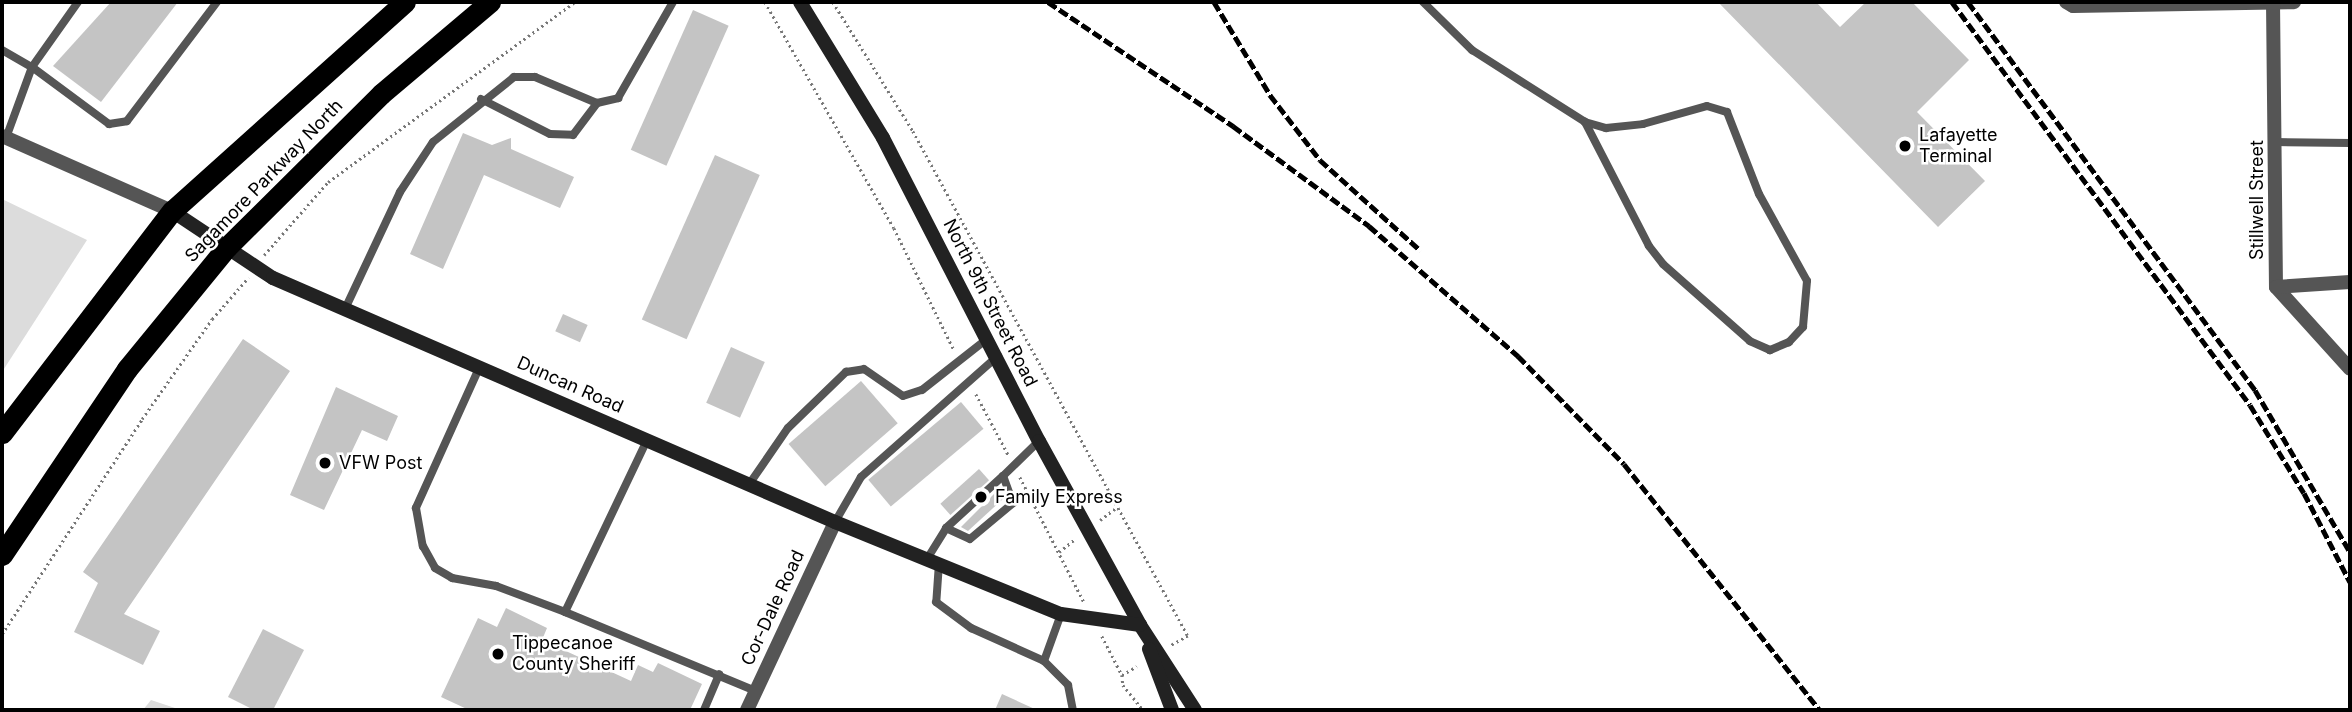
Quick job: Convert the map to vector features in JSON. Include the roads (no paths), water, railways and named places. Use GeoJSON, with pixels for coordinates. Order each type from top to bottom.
{"type":"FeatureCollection","features":[{"type":"Feature","properties":{"kind":"highway","name":"Sagamore Parkway North"},"geometry":{"type":"LineString","coordinates":[[2,433],[172,211],[405,2]]}},
{"type":"Feature","properties":{"kind":"highway","name":"Sagamore Parkway North"},"geometry":{"type":"LineString","coordinates":[[2,555],[127,369],[227,247],[381,94],[490,2]]}},
{"type":"Feature","properties":{"kind":"main road","name":"North 9th Street Road"},"geometry":{"type":"LineString","coordinates":[[800,2],[883,138],[998,356],[1039,441],[1140,625]]}},
{"type":"Feature","properties":{"kind":"main road","name":"Duncan Road"},"geometry":{"type":"LineString","coordinates":[[172,211],[273,278],[835,522],[1061,614],[1140,625]]}},
{"type":"Feature","properties":{"kind":"main road"},"geometry":{"type":"LineString","coordinates":[[1140,625],[1172,710]]}},
{"type":"Feature","properties":{"kind":"main road"},"geometry":{"type":"LineString","coordinates":[[1140,625],[1195,710]]}},
{"type":"Feature","properties":{"kind":"street"},"geometry":{"type":"LineString","coordinates":[[2066,2],[2073,6],[2294,2]]}},
{"type":"Feature","properties":{"kind":"street","name":"Stillwell Street"},"geometry":{"type":"LineString","coordinates":[[2273,2],[2276,287]]}},
{"type":"Feature","properties":{"kind":"street","name":"Duncan Road"},"geometry":{"type":"LineString","coordinates":[[4,137],[172,211]]}},
{"type":"Feature","properties":{"kind":"street"},"geometry":{"type":"LineString","coordinates":[[2276,287],[2350,282]]}},
{"type":"Feature","properties":{"kind":"street"},"geometry":{"type":"LineString","coordinates":[[2276,287],[2350,369]]}},
{"type":"Feature","properties":{"kind":"street","name":"Cor-Dale Road"},"geometry":{"type":"LineString","coordinates":[[747,710],[835,522]]}},
{"type":"Feature","properties":{"kind":"lane"},"geometry":{"type":"LineString","coordinates":[[4,137],[33,67],[78,2]]}},
{"type":"Feature","properties":{"kind":"lane"},"geometry":{"type":"LineString","coordinates":[[2,50],[33,67],[109,124],[127,121],[217,2]]}},
{"type":"Feature","properties":{"kind":"lane"},"geometry":{"type":"LineString","coordinates":[[345,309],[400,191],[433,142],[481,99],[514,76],[535,77],[597,103],[618,98],[673,2]]}},
{"type":"Feature","properties":{"kind":"lane"},"geometry":{"type":"LineString","coordinates":[[1423,2],[1472,50],[1585,122],[1606,128],[1643,124],[1707,106],[1727,113],[1759,194],[1807,281],[1803,327],[1789,342],[1770,350],[1750,341],[1663,264],[1649,246],[1585,122]]}},
{"type":"Feature","properties":{"kind":"lane"},"geometry":{"type":"LineString","coordinates":[[481,99],[550,134],[573,135],[597,103]]}},
{"type":"Feature","properties":{"kind":"lane"},"geometry":{"type":"LineString","coordinates":[[2276,142],[2350,143]]}},
{"type":"Feature","properties":{"kind":"lane"},"geometry":{"type":"LineString","coordinates":[[750,483],[788,428],[846,372],[864,369],[903,396],[922,390],[988,338]]}},
{"type":"Feature","properties":{"kind":"lane"},"geometry":{"type":"LineString","coordinates":[[835,522],[861,477],[998,356]]}},
{"type":"Feature","properties":{"kind":"lane"},"geometry":{"type":"LineString","coordinates":[[480,366],[416,508],[423,545],[435,568],[452,578],[496,586],[565,612],[756,691]]}},
{"type":"Feature","properties":{"kind":"lane"},"geometry":{"type":"LineString","coordinates":[[565,612],[647,440]]}},
{"type":"Feature","properties":{"kind":"lane"},"geometry":{"type":"LineString","coordinates":[[1039,441],[946,528],[933,561],[936,602],[971,628],[1044,662],[1068,685],[1073,710]]}},
{"type":"Feature","properties":{"kind":"lane"},"geometry":{"type":"LineString","coordinates":[[946,528],[970,539],[1013,503],[1003,476]]}},
{"type":"Feature","properties":{"kind":"lane"},"geometry":{"type":"LineString","coordinates":[[1044,662],[1061,614]]}},
{"type":"Feature","properties":{"kind":"lane"},"geometry":{"type":"LineString","coordinates":[[704,710],[719,674]]}},
{"type":"Feature","properties":{"kind":"railway"},"geometry":{"type":"LineString","coordinates":[[1048,2],[1233,126],[1369,226],[1518,356],[1624,464],[1820,710]]}},
{"type":"Feature","properties":{"kind":"railway"},"geometry":{"type":"LineString","coordinates":[[1214,2],[1270,95],[1320,160],[1420,250]]}},
{"type":"Feature","properties":{"kind":"railway"},"geometry":{"type":"LineString","coordinates":[[1952,2],[2250,405],[2304,493],[2350,582]]}},
{"type":"Feature","properties":{"kind":"railway"},"geometry":{"type":"LineString","coordinates":[[1968,2],[2255,390],[2350,552]]}},
{"type":"Feature","properties":{"kind":"place","name":"Lafayette Terminal"},"geometry":{"type":"Point","coordinates":[1905,146]}},
{"type":"Feature","properties":{"kind":"place","name":"VFW Post"},"geometry":{"type":"Point","coordinates":[325,463]}},
{"type":"Feature","properties":{"kind":"place","name":"Family Express"},"geometry":{"type":"Point","coordinates":[981,497]}},
{"type":"Feature","properties":{"kind":"place","name":"Tippecanoe County Sheriff"},"geometry":{"type":"Point","coordinates":[498,654]}}]}
